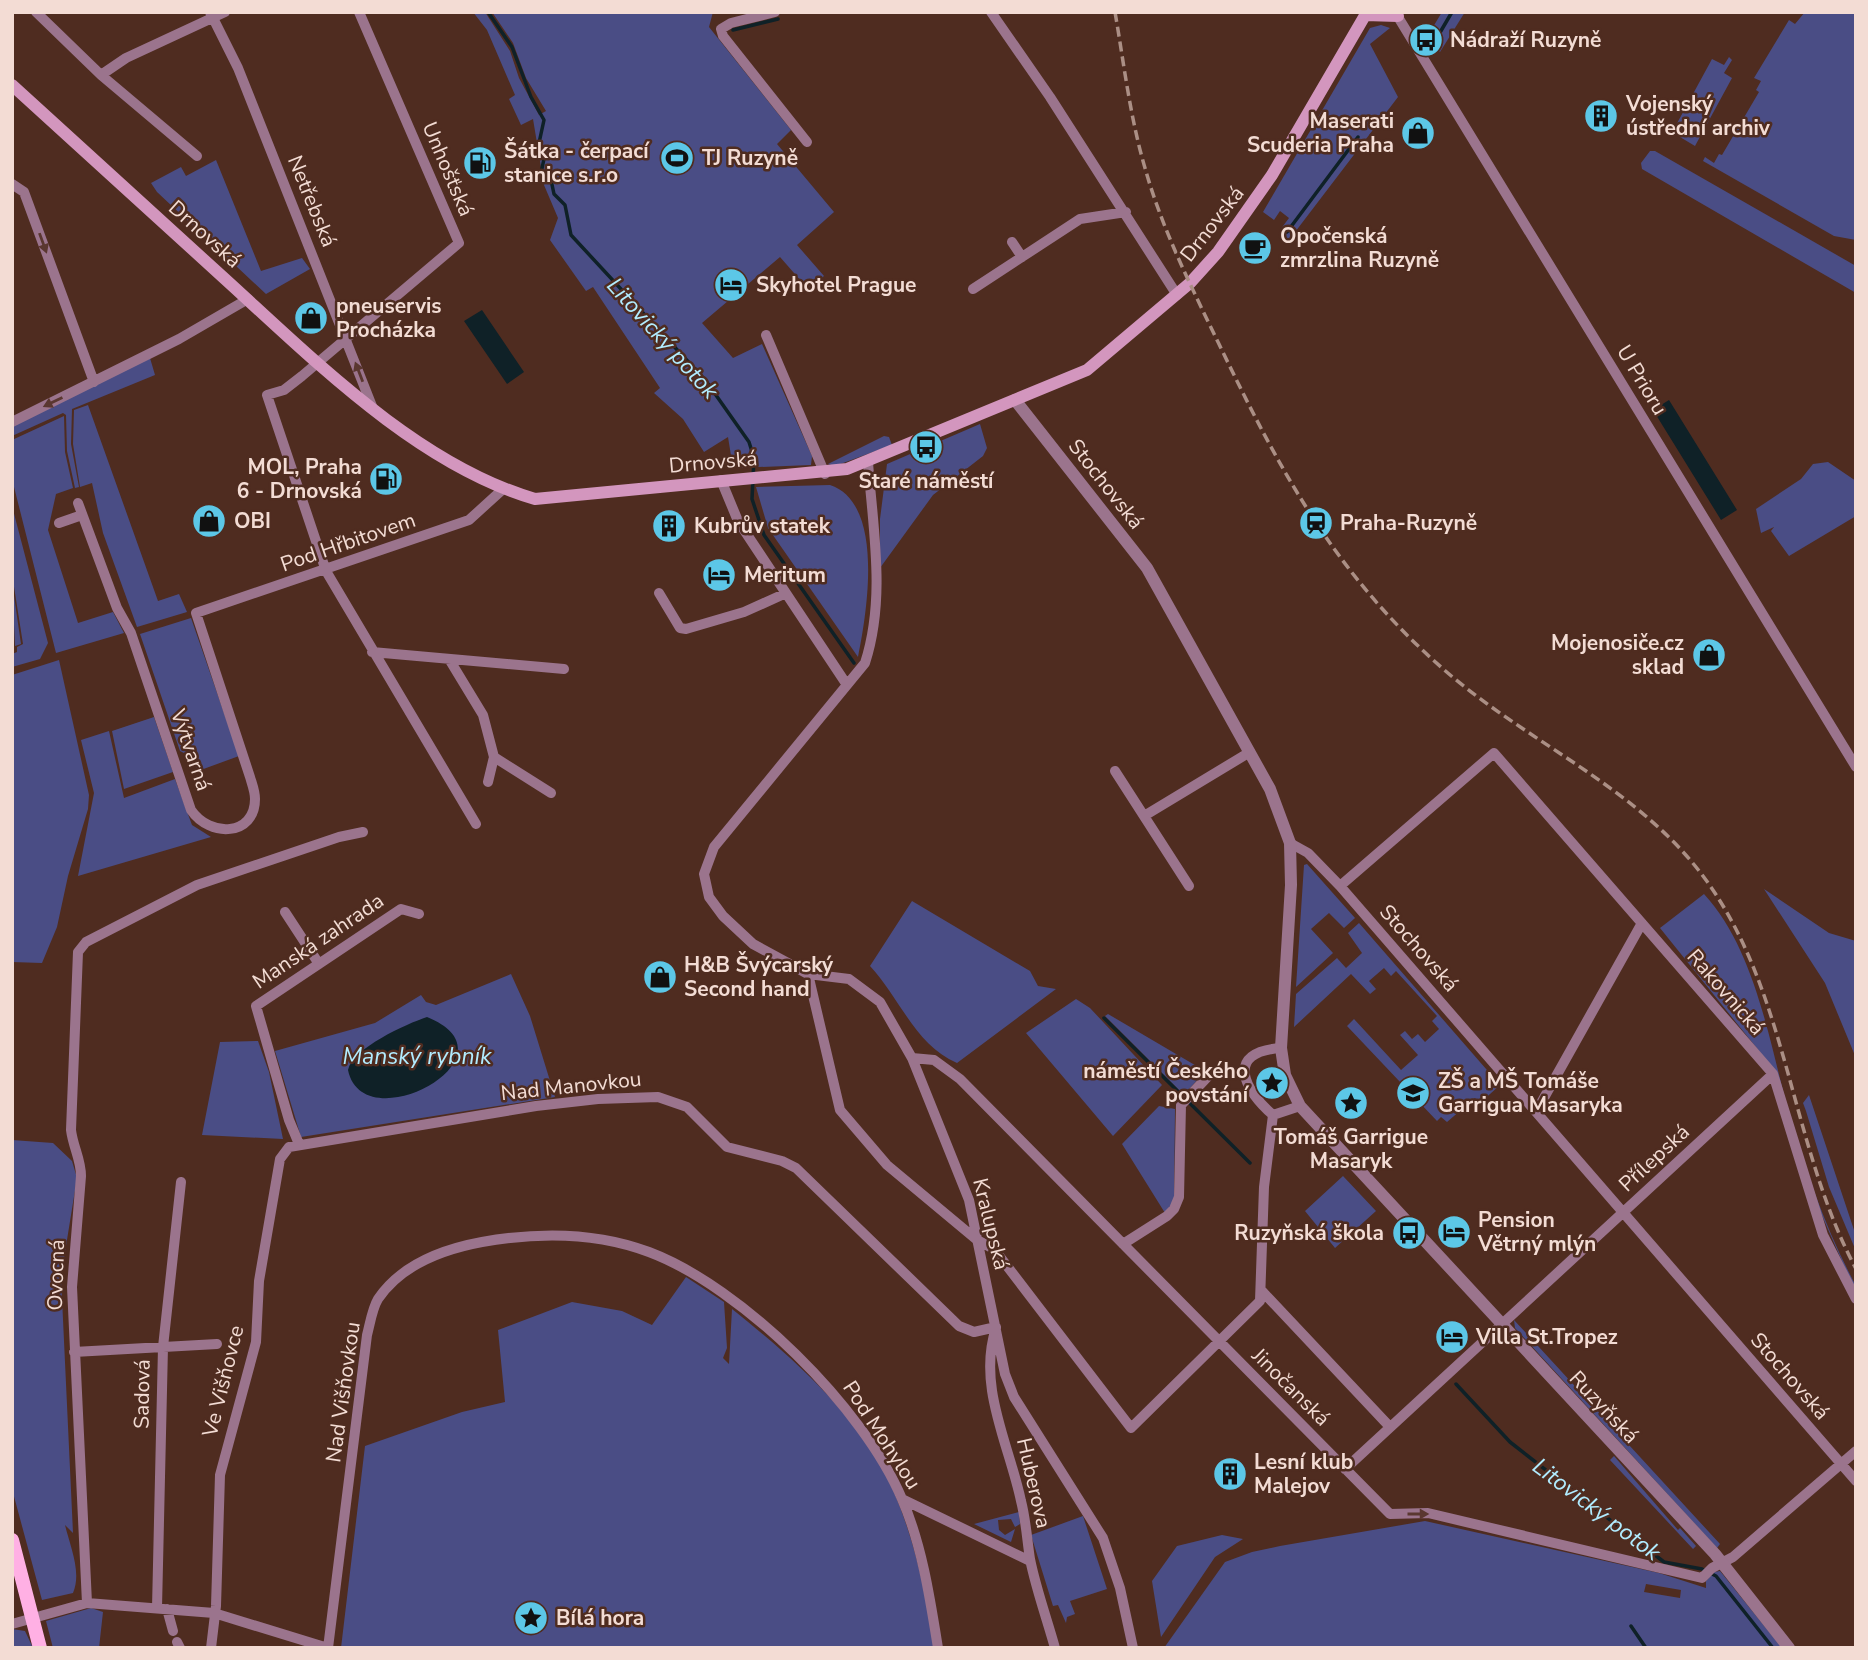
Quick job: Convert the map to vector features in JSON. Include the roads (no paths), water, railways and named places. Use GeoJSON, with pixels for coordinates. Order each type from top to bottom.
{"type":"FeatureCollection","features":[{"type":"Feature","properties":{"kind":"main road"},"geometry":{"type":"LineString","coordinates":[[1366,13],[1397,14]]}},
{"type":"Feature","properties":{"kind":"main road","name":"Drnovská"},"geometry":{"type":"LineString","coordinates":[[12,85],[318,362],[372,406],[415,439],[502,489],[536,499],[738,478],[825,474],[868,462],[1087,370],[1177,295],[1219,251],[1252,206],[1366,13]]}},
{"type":"Feature","properties":{"kind":"main road"},"geometry":{"type":"LineString","coordinates":[[12,1540],[40,1648]]}},
{"type":"Feature","properties":{"kind":"street"},"geometry":{"type":"LineString","coordinates":[[36,12],[101,75],[197,156]]}},
{"type":"Feature","properties":{"kind":"street"},"geometry":{"type":"LineString","coordinates":[[101,75],[126,58],[211,15],[225,12]]}},
{"type":"Feature","properties":{"kind":"street","name":"Unhošťská"},"geometry":{"type":"LineString","coordinates":[[346,339],[459,243],[359,12]]}},
{"type":"Feature","properties":{"kind":"street"},"geometry":{"type":"LineString","coordinates":[[775,12],[731,23],[722,29],[723,36],[807,142]]}},
{"type":"Feature","properties":{"kind":"street"},"geometry":{"type":"LineString","coordinates":[[991,12],[1126,212],[1177,295]]}},
{"type":"Feature","properties":{"kind":"street","name":"U Prioru"},"geometry":{"type":"LineString","coordinates":[[1397,14],[1856,767]]}},
{"type":"Feature","properties":{"kind":"street","name":"Netřebská"},"geometry":{"type":"LineString","coordinates":[[211,15],[238,68],[372,406]]}},
{"type":"Feature","properties":{"kind":"street"},"geometry":{"type":"LineString","coordinates":[[12,184],[24,192],[94,382]]}},
{"type":"Feature","properties":{"kind":"street"},"geometry":{"type":"LineString","coordinates":[[972,289],[1080,219],[1126,212]]}},
{"type":"Feature","properties":{"kind":"street"},"geometry":{"type":"LineString","coordinates":[[1012,242],[1022,257]]}},
{"type":"Feature","properties":{"kind":"street"},"geometry":{"type":"LineString","coordinates":[[12,422],[94,382],[248,299]]}},
{"type":"Feature","properties":{"kind":"street"},"geometry":{"type":"LineString","coordinates":[[766,335],[825,474]]}},
{"type":"Feature","properties":{"kind":"street"},"geometry":{"type":"LineString","coordinates":[[346,339],[284,390],[267,395],[326,571],[476,824]]}},
{"type":"Feature","properties":{"kind":"street","name":"Stochovská"},"geometry":{"type":"LineString","coordinates":[[1015,400],[1147,568],[1270,789],[1290,843],[1308,853],[1340,886],[1856,1481]]}},
{"type":"Feature","properties":{"kind":"street"},"geometry":{"type":"LineString","coordinates":[[721,480],[738,521],[847,685],[865,663],[874,634],[878,600],[868,462]]}},
{"type":"Feature","properties":{"kind":"street","name":"Pod Hřbitovem"},"geometry":{"type":"LineString","coordinates":[[195,613],[326,571],[469,520],[502,489]]}},
{"type":"Feature","properties":{"kind":"street","name":"Výtvarná"},"geometry":{"type":"LineString","coordinates":[[78,503],[117,608],[131,633],[191,810],[200,822],[215,830],[232,829],[252,813],[254,791],[195,613]]}},
{"type":"Feature","properties":{"kind":"street"},"geometry":{"type":"LineString","coordinates":[[59,523],[82,515]]}},
{"type":"Feature","properties":{"kind":"street"},"geometry":{"type":"LineString","coordinates":[[659,593],[680,628],[686,629],[744,612],[784,594]]}},
{"type":"Feature","properties":{"kind":"street"},"geometry":{"type":"LineString","coordinates":[[372,652],[564,669]]}},
{"type":"Feature","properties":{"kind":"street"},"geometry":{"type":"LineString","coordinates":[[449,659],[483,715],[494,757],[488,782]]}},
{"type":"Feature","properties":{"kind":"street","name":"Kralupská"},"geometry":{"type":"LineString","coordinates":[[847,685],[714,847],[704,874],[709,897],[723,916],[754,944],[808,974],[849,979],[880,1002],[912,1058],[969,1200],[1006,1374],[1014,1398],[1103,1538],[1120,1588],[1133,1648]]}},
{"type":"Feature","properties":{"kind":"street"},"geometry":{"type":"LineString","coordinates":[[1144,816],[1250,752]]}},
{"type":"Feature","properties":{"kind":"street","name":"Rakovnická"},"geometry":{"type":"LineString","coordinates":[[1340,886],[1494,753],[1773,1074],[1823,1235],[1856,1299]]}},
{"type":"Feature","properties":{"kind":"street"},"geometry":{"type":"LineString","coordinates":[[494,757],[551,793]]}},
{"type":"Feature","properties":{"kind":"street"},"geometry":{"type":"LineString","coordinates":[[1115,771],[1189,886]]}},
{"type":"Feature","properties":{"kind":"street","name":"Ovocná"},"geometry":{"type":"LineString","coordinates":[[87,1603],[72,1287],[81,1168],[81,1160],[73,1146],[71,1130],[78,952],[86,942],[197,885],[339,837],[363,832]]}},
{"type":"Feature","properties":{"kind":"street"},"geometry":{"type":"LineString","coordinates":[[1273,1115],[1300,1106],[1285,1075],[1281,1048],[1291,885],[1290,843]]}},
{"type":"Feature","properties":{"kind":"street","name":"Manská zahrada"},"geometry":{"type":"LineString","coordinates":[[299,1144],[289,1120],[256,1006],[401,909],[419,914]]}},
{"type":"Feature","properties":{"kind":"street"},"geometry":{"type":"LineString","coordinates":[[285,912],[319,964]]}},
{"type":"Feature","properties":{"kind":"street"},"geometry":{"type":"LineString","coordinates":[[1536,1112],[1642,923]]}},
{"type":"Feature","properties":{"kind":"street"},"geometry":{"type":"LineString","coordinates":[[808,974],[840,1110],[887,1164],[977,1240],[994,1250],[1131,1428],[1261,1301],[1264,1187],[1273,1115]]}},
{"type":"Feature","properties":{"kind":"street"},"geometry":{"type":"LineString","coordinates":[[1273,1115],[1243,1080],[1244,1072],[1256,1055],[1281,1048]]}},
{"type":"Feature","properties":{"kind":"street","name":"Jinočanská"},"geometry":{"type":"LineString","coordinates":[[912,1058],[934,1060],[960,1079],[1390,1514],[1429,1513],[1702,1578],[1713,1569]]}},
{"type":"Feature","properties":{"kind":"street"},"geometry":{"type":"LineString","coordinates":[[1123,1244],[1174,1209],[1179,1197],[1181,1105],[1213,1071]]}},
{"type":"Feature","properties":{"kind":"street","name":"Přílepská"},"geometry":{"type":"LineString","coordinates":[[1345,1469],[1773,1074]]}},
{"type":"Feature","properties":{"kind":"street","name":"Nad Manovkou"},"geometry":{"type":"LineString","coordinates":[[280,1159],[289,1147],[299,1144],[536,1106],[598,1099],[658,1097],[672,1100],[687,1107],[727,1147],[782,1161],[796,1168],[959,1326],[974,1332],[996,1327]]}},
{"type":"Feature","properties":{"kind":"street","name":"Ruzyňská"},"geometry":{"type":"LineString","coordinates":[[1300,1106],[1502,1324],[1713,1569],[1788,1648]]}},
{"type":"Feature","properties":{"kind":"street","name":"Ve Višňovce"},"geometry":{"type":"LineString","coordinates":[[211,1648],[220,1475],[256,1342],[259,1281],[280,1159]]}},
{"type":"Feature","properties":{"kind":"street","name":"Sadová"},"geometry":{"type":"LineString","coordinates":[[177,1640],[162,1609],[163,1347],[181,1182]]}},
{"type":"Feature","properties":{"kind":"street","name":"Nad Višňovkou"},"geometry":{"type":"LineString","coordinates":[[328,1648],[367,1335],[377,1300],[398,1278],[436,1255],[470,1244],[507,1237],[556,1235],[605,1239],[650,1252],[716,1289]]}},
{"type":"Feature","properties":{"kind":"street","name":"Pod Mohylou"},"geometry":{"type":"LineString","coordinates":[[716,1289],[812,1368],[836,1395],[902,1499],[927,1581],[938,1648]]}},
{"type":"Feature","properties":{"kind":"street"},"geometry":{"type":"LineString","coordinates":[[1261,1290],[1390,1427]]}},
{"type":"Feature","properties":{"kind":"street","name":"Huberova"},"geometry":{"type":"LineString","coordinates":[[996,1327],[989,1350],[988,1369],[1006,1450],[1021,1500],[1030,1560],[1055,1648]]}},
{"type":"Feature","properties":{"kind":"street"},"geometry":{"type":"LineString","coordinates":[[74,1352],[217,1344]]}},
{"type":"Feature","properties":{"kind":"street"},"geometry":{"type":"LineString","coordinates":[[1713,1569],[1856,1451]]}},
{"type":"Feature","properties":{"kind":"street"},"geometry":{"type":"LineString","coordinates":[[902,1499],[1030,1560]]}},
{"type":"Feature","properties":{"kind":"street"},"geometry":{"type":"LineString","coordinates":[[12,1624],[32,1616],[87,1603],[214,1613],[328,1648]]}},
{"type":"Feature","properties":{"kind":"water"},"geometry":{"type":"Polygon","coordinates":[[[482,310],[524,372],[507,384],[464,321],[482,310]]]}},
{"type":"Feature","properties":{"kind":"water"},"geometry":{"type":"Polygon","coordinates":[[[1669,400],[1737,510],[1721,520],[1653,410],[1669,400]]]}},
{"type":"Feature","properties":{"kind":"water","name":"Manský rybník"},"geometry":{"type":"Polygon","coordinates":[[[427,1017],[452,1033],[458,1052],[449,1070],[430,1086],[405,1096],[380,1098],[360,1090],[348,1070],[360,1053],[394,1031],[427,1017]]]}},
{"type":"Feature","properties":{"kind":"waterway","name":"Litovický potok"},"geometry":{"type":"LineString","coordinates":[[488,12],[512,47],[531,97],[544,120],[539,143],[545,154],[541,173],[551,180],[554,194],[565,205],[571,235],[706,381],[749,442],[754,458],[752,499],[764,535],[854,663]]}},
{"type":"Feature","properties":{"kind":"waterway"},"geometry":{"type":"LineString","coordinates":[[1435,41],[1452,12]]}},
{"type":"Feature","properties":{"kind":"waterway"},"geometry":{"type":"LineString","coordinates":[[733,30],[778,19]]}},
{"type":"Feature","properties":{"kind":"waterway"},"geometry":{"type":"LineString","coordinates":[[1287,232],[1358,137]]}},
{"type":"Feature","properties":{"kind":"waterway","name":"Litovický potok"},"geometry":{"type":"LineString","coordinates":[[1104,1018],[1250,1163]]}},
{"type":"Feature","properties":{"kind":"waterway","name":"Litovický potok"},"geometry":{"type":"LineString","coordinates":[[1456,1384],[1510,1442],[1664,1562],[1702,1569],[1716,1576],[1773,1648]]}},
{"type":"Feature","properties":{"kind":"waterway"},"geometry":{"type":"LineString","coordinates":[[1631,1626],[1646,1648]]}},
{"type":"Feature","properties":{"kind":"railway"},"geometry":{"type":"LineString","coordinates":[[1115,12],[1135,129],[1160,213],[1241,390],[1289,479],[1343,561],[1410,638],[1481,699],[1582,768],[1647,817],[1703,876],[1732,921],[1754,968],[1772,1018],[1816,1171],[1834,1221],[1856,1269]]}},
{"type":"Feature","properties":{"kind":"place","name":"Nádraží Ruzyně"},"geometry":{"type":"Point","coordinates":[1426,40]}},
{"type":"Feature","properties":{"kind":"place","name":"Vojenský ústřední archiv"},"geometry":{"type":"Point","coordinates":[1601,116]}},
{"type":"Feature","properties":{"kind":"place","name":"Maserati Scuderia Praha"},"geometry":{"type":"Point","coordinates":[1418,133]}},
{"type":"Feature","properties":{"kind":"place","name":"TJ Ruzyně"},"geometry":{"type":"Point","coordinates":[677,158]}},
{"type":"Feature","properties":{"kind":"place","name":"Šátka - čerpací stanice s.r.o"},"geometry":{"type":"Point","coordinates":[480,163]}},
{"type":"Feature","properties":{"kind":"place","name":"Opočenská zmrzlina Ruzyně"},"geometry":{"type":"Point","coordinates":[1255,248]}},
{"type":"Feature","properties":{"kind":"place","name":"Skyhotel Prague"},"geometry":{"type":"Point","coordinates":[731,285]}},
{"type":"Feature","properties":{"kind":"place","name":"pneuservis Procházka"},"geometry":{"type":"Point","coordinates":[311,318]}},
{"type":"Feature","properties":{"kind":"place","name":"Staré náměstí"},"geometry":{"type":"Point","coordinates":[926,447]}},
{"type":"Feature","properties":{"kind":"place","name":"MOL, Praha 6 - Drnovská"},"geometry":{"type":"Point","coordinates":[386,479]}},
{"type":"Feature","properties":{"kind":"place","name":"OBI"},"geometry":{"type":"Point","coordinates":[209,521]}},
{"type":"Feature","properties":{"kind":"place","name":"Praha-Ruzyně"},"geometry":{"type":"Point","coordinates":[1316,523]}},
{"type":"Feature","properties":{"kind":"place","name":"Kubrův statek"},"geometry":{"type":"Point","coordinates":[669,526]}},
{"type":"Feature","properties":{"kind":"place","name":"Meritum"},"geometry":{"type":"Point","coordinates":[719,575]}},
{"type":"Feature","properties":{"kind":"place","name":"Mojenosiče.cz sklad"},"geometry":{"type":"Point","coordinates":[1709,655]}},
{"type":"Feature","properties":{"kind":"place","name":"H&B Švýcarský Second hand"},"geometry":{"type":"Point","coordinates":[660,977]}},
{"type":"Feature","properties":{"kind":"place","name":"náměstí Českého povstání"},"geometry":{"type":"Point","coordinates":[1272,1083]}},
{"type":"Feature","properties":{"kind":"place","name":"ZŠ a MŠ Tomáše Garrigua Masaryka"},"geometry":{"type":"Point","coordinates":[1413,1093]}},
{"type":"Feature","properties":{"kind":"place","name":"Tomáš Garrigue Masaryk"},"geometry":{"type":"Point","coordinates":[1351,1103]}},
{"type":"Feature","properties":{"kind":"place","name":"Pension Větrný mlýn"},"geometry":{"type":"Point","coordinates":[1454,1232]}},
{"type":"Feature","properties":{"kind":"place","name":"Ruzyňská škola"},"geometry":{"type":"Point","coordinates":[1409,1233]}},
{"type":"Feature","properties":{"kind":"place","name":"Villa St.Tropez"},"geometry":{"type":"Point","coordinates":[1452,1337]}},
{"type":"Feature","properties":{"kind":"place","name":"Lesní klub Malejov"},"geometry":{"type":"Point","coordinates":[1230,1474]}},
{"type":"Feature","properties":{"kind":"place","name":"Bílá hora"},"geometry":{"type":"Point","coordinates":[531,1618]}}]}
